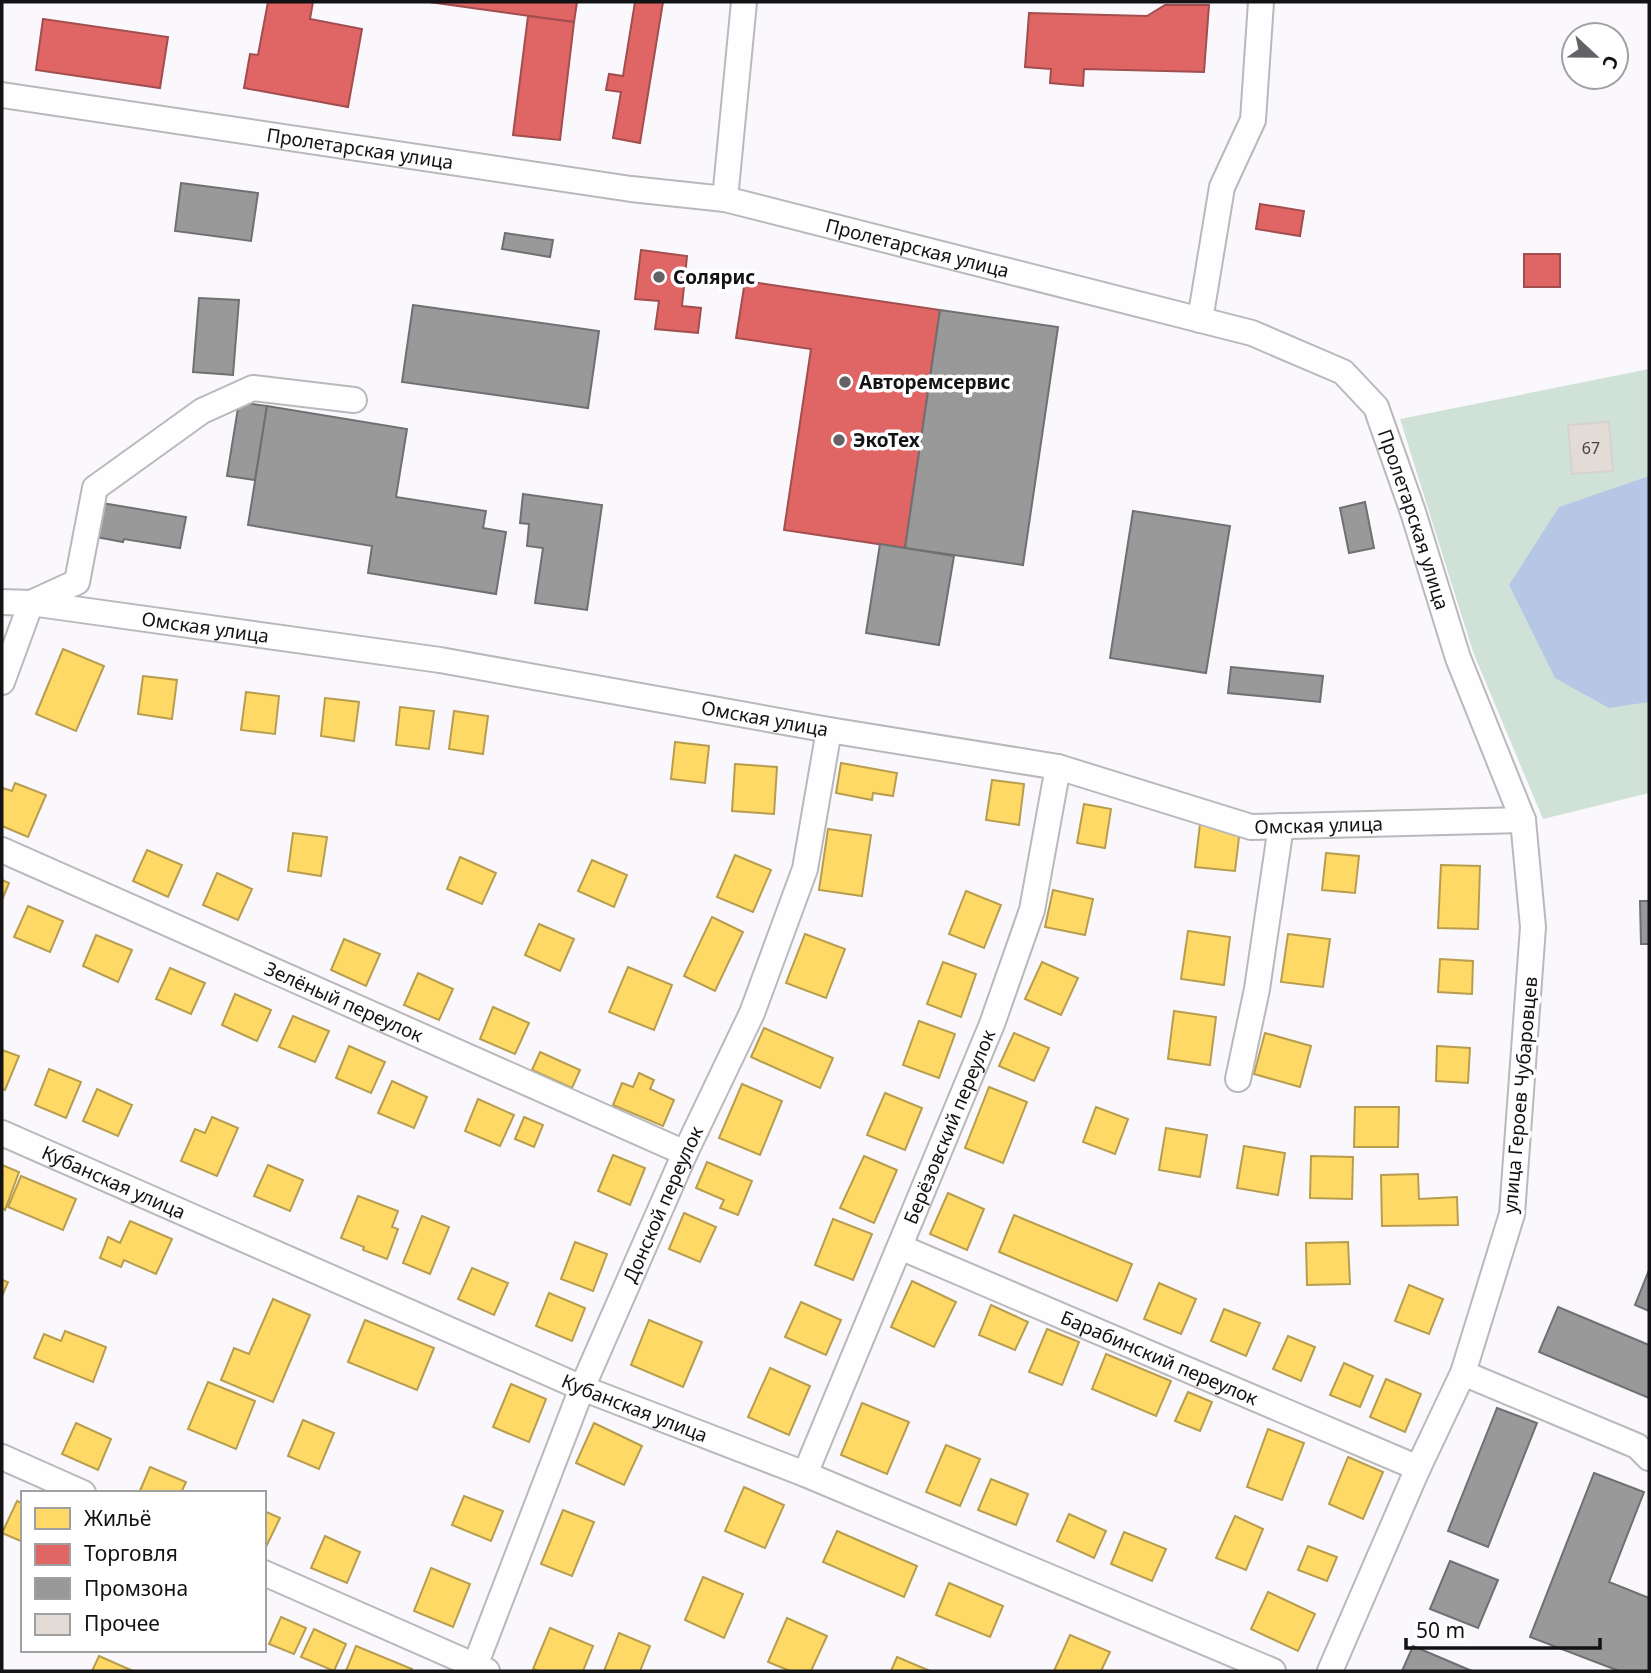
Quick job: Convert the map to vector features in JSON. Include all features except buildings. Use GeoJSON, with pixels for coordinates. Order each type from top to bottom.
{"type":"FeatureCollection","features":[{"type":"Feature","properties":{"kind":"street"},"geometry":{"type":"LineString","coordinates":[[725,199],[744,2]]}},
{"type":"Feature","properties":{"kind":"street"},"geometry":{"type":"LineString","coordinates":[[1200,320],[1222,187],[1253,120],[1261,2]]}},
{"type":"Feature","properties":{"kind":"street","name":"Пролетарская улица"},"geometry":{"type":"LineString","coordinates":[[2,95],[631,189],[725,199],[1252,333],[1343,372],[1376,407],[1413,512],[1458,658],[1523,820]]}},
{"type":"Feature","properties":{"kind":"street"},"geometry":{"type":"LineString","coordinates":[[2,682],[31,603],[77,582],[95,488],[202,411],[253,387],[354,400]]}},
{"type":"Feature","properties":{"kind":"street","name":"Омская улица"},"geometry":{"type":"LineString","coordinates":[[2,602],[31,603],[440,660],[829,730],[1058,767],[1251,827],[1523,820]]}},
{"type":"Feature","properties":{"kind":"street","name":"Донской переулок"},"geometry":{"type":"LineString","coordinates":[[478,1669],[582,1388],[685,1153],[752,1013],[804,869],[829,730]]}},
{"type":"Feature","properties":{"kind":"street","name":"Берёзовский переулок"},"geometry":{"type":"LineString","coordinates":[[805,1474],[992,1024],[1032,910],[1058,767]]}},
{"type":"Feature","properties":{"kind":"street","name":"улица Героев Чубаровцев"},"geometry":{"type":"LineString","coordinates":[[1330,1671],[1418,1468],[1463,1373],[1512,1214],[1533,927],[1523,820]]}},
{"type":"Feature","properties":{"kind":"street"},"geometry":{"type":"LineString","coordinates":[[1238,1079],[1257,989],[1281,827]]}},
{"type":"Feature","properties":{"kind":"street","name":"Зелёный переулок"},"geometry":{"type":"LineString","coordinates":[[2,850],[685,1153]]}},
{"type":"Feature","properties":{"kind":"street","name":"Кубанская улица"},"geometry":{"type":"LineString","coordinates":[[2,1133],[582,1388],[805,1474],[1273,1671]]}},
{"type":"Feature","properties":{"kind":"street","name":"Барабинский переулок"},"geometry":{"type":"LineString","coordinates":[[900,1247],[1418,1468]]}},
{"type":"Feature","properties":{"kind":"street"},"geometry":{"type":"LineString","coordinates":[[1463,1373],[1637,1446],[1649,1458]]}},
{"type":"Feature","properties":{"kind":"street"},"geometry":{"type":"LineString","coordinates":[[2,1457],[78,1491]]}},
{"type":"Feature","properties":{"kind":"street"},"geometry":{"type":"LineString","coordinates":[[266,1574],[478,1669]]}},
{"type":"Feature","properties":{"kind":"green space"},"geometry":{"type":"Polygon","coordinates":[[[1649,369],[1649,793],[1543,819],[1473,652],[1400,419],[1649,369]]]}},
{"type":"Feature","properties":{"kind":"water"},"geometry":{"type":"Polygon","coordinates":[[[1649,476],[1649,702],[1609,708],[1555,678],[1509,585],[1559,507],[1649,476]]]}},
{"type":"Feature","properties":{"kind":"place","name":"Солярис"},"geometry":{"type":"Point","coordinates":[659,277]}},
{"type":"Feature","properties":{"kind":"place","name":"Авторемсервис"},"geometry":{"type":"Point","coordinates":[845,382]}},
{"type":"Feature","properties":{"kind":"place","name":"ЭкоТех"},"geometry":{"type":"Point","coordinates":[839,440]}}]}
